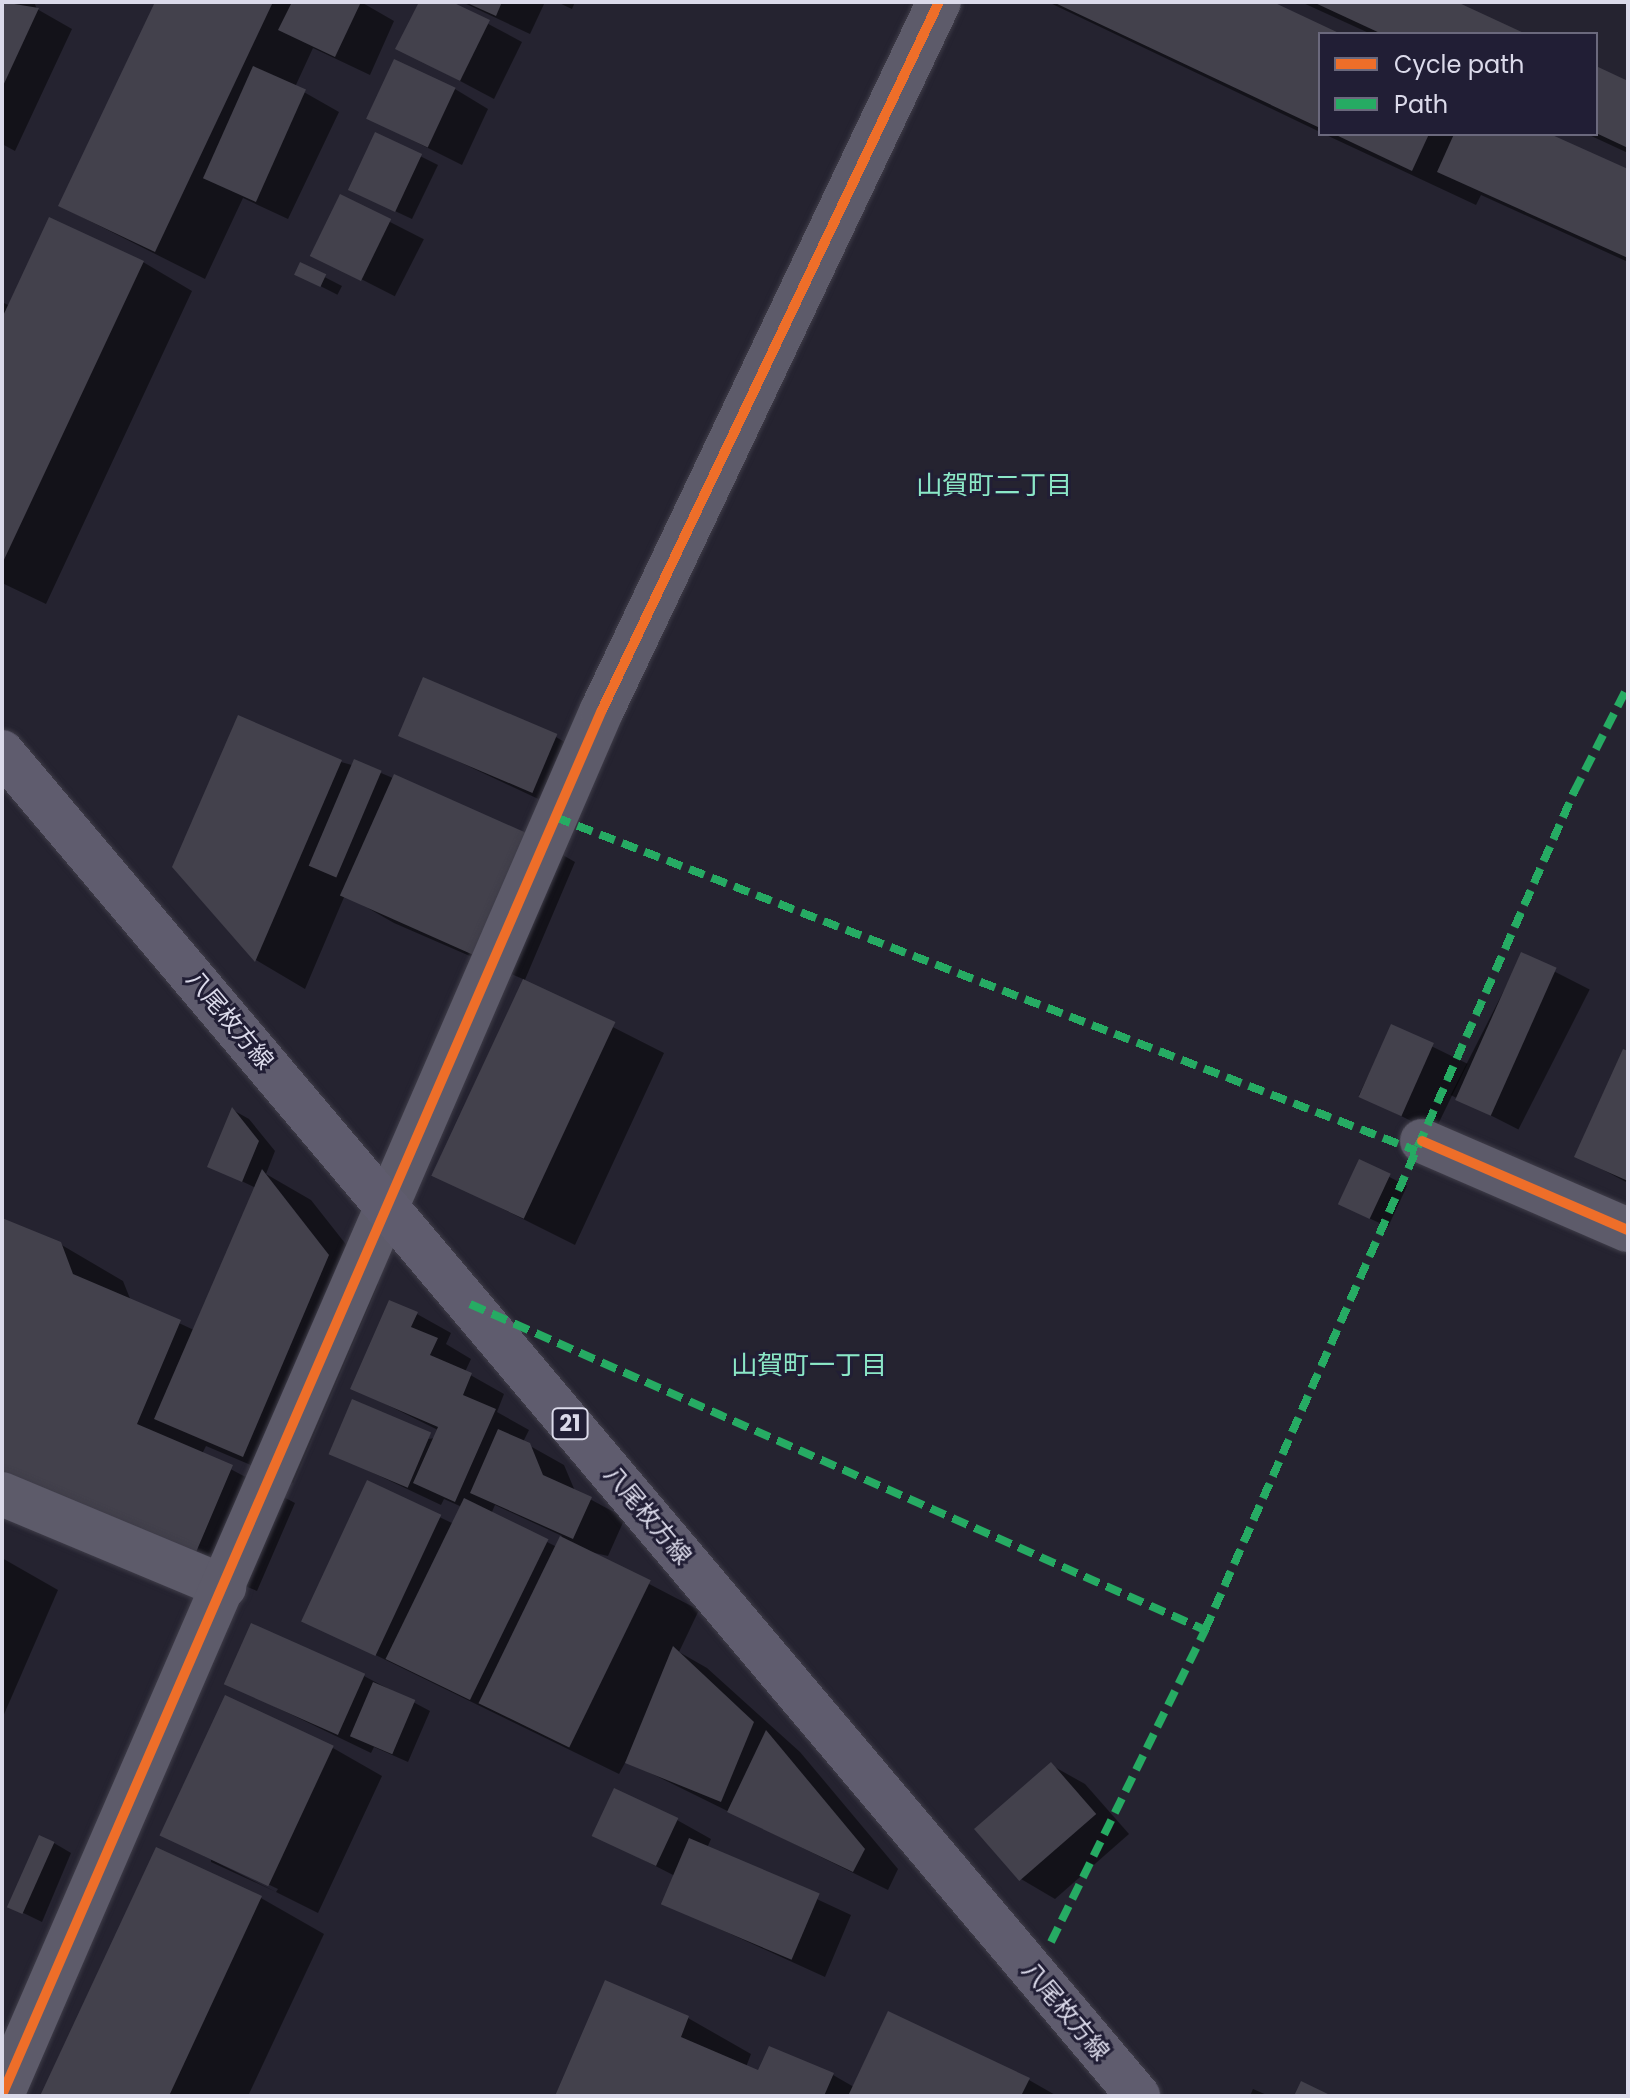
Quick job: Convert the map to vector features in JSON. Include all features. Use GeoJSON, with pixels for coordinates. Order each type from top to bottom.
{"type":"FeatureCollection","features":[{"type":"Feature","properties":{"kind":"main road","name":"八尾枚方線"},"geometry":{"type":"LineString","coordinates":[[2,752],[1138,2096]]}},
{"type":"Feature","properties":{"kind":"street"},"geometry":{"type":"LineString","coordinates":[[2,2095],[602,710],[939,2]]}},
{"type":"Feature","properties":{"kind":"street"},"geometry":{"type":"LineString","coordinates":[[1422,1141],[1628,1230]]}},
{"type":"Feature","properties":{"kind":"street"},"geometry":{"type":"LineString","coordinates":[[2,1494],[224,1587]]}},
{"type":"Feature","properties":{"kind":"building"},"geometry":{"type":"Polygon","coordinates":[[[2,2],[39,8],[2,88],[2,2]]]}},
{"type":"Feature","properties":{"kind":"building"},"geometry":{"type":"Polygon","coordinates":[[[155,2],[273,2],[155,252],[58,206],[155,2]]]}},
{"type":"Feature","properties":{"kind":"building"},"geometry":{"type":"Polygon","coordinates":[[[292,2],[361,2],[335,57],[278,30],[292,2]]]}},
{"type":"Feature","properties":{"kind":"building"},"geometry":{"type":"Polygon","coordinates":[[[419,2],[452,2],[490,20],[460,81],[395,49],[419,2]]]}},
{"type":"Feature","properties":{"kind":"building"},"geometry":{"type":"Polygon","coordinates":[[[465,2],[502,2],[496,16],[465,2]]]}},
{"type":"Feature","properties":{"kind":"building"},"geometry":{"type":"Polygon","coordinates":[[[1053,2],[1273,2],[1337,32],[1318,32],[1318,127],[1053,2]]]}},
{"type":"Feature","properties":{"kind":"building"},"geometry":{"type":"Polygon","coordinates":[[[1313,2],[1457,2],[1522,32],[1378,32],[1313,2]]]}},
{"type":"Feature","properties":{"kind":"building"},"geometry":{"type":"Polygon","coordinates":[[[394,59],[456,88],[428,148],[366,119],[394,59]]]}},
{"type":"Feature","properties":{"kind":"building"},"geometry":{"type":"Polygon","coordinates":[[[253,66],[306,90],[256,202],[203,178],[253,66]]]}},
{"type":"Feature","properties":{"kind":"building"},"geometry":{"type":"Polygon","coordinates":[[[1598,67],[1628,81],[1628,148],[1598,134],[1598,67]]]}},
{"type":"Feature","properties":{"kind":"building"},"geometry":{"type":"Polygon","coordinates":[[[375,132],[422,154],[395,212],[348,190],[375,132]]]}},
{"type":"Feature","properties":{"kind":"building"},"geometry":{"type":"Polygon","coordinates":[[[1338,136],[1428,136],[1412,171],[1338,136]]]}},
{"type":"Feature","properties":{"kind":"building"},"geometry":{"type":"Polygon","coordinates":[[[1453,136],[1554,136],[1628,169],[1628,258],[1437,172],[1453,136]]]}},
{"type":"Feature","properties":{"kind":"building"},"geometry":{"type":"Polygon","coordinates":[[[340,194],[391,219],[361,281],[310,256],[340,194]]]}},
{"type":"Feature","properties":{"kind":"building"},"geometry":{"type":"Polygon","coordinates":[[[49,217],[144,261],[2,564],[2,318],[49,217]]]}},
{"type":"Feature","properties":{"kind":"building"},"geometry":{"type":"Polygon","coordinates":[[[300,262],[326,274],[320,287],[294,275],[300,262]]]}},
{"type":"Feature","properties":{"kind":"building"},"geometry":{"type":"Polygon","coordinates":[[[423,677],[557,734],[532,793],[398,736],[423,677]]]}},
{"type":"Feature","properties":{"kind":"building"},"geometry":{"type":"Polygon","coordinates":[[[238,715],[342,760],[255,962],[172,867],[238,715]]]}},
{"type":"Feature","properties":{"kind":"building"},"geometry":{"type":"Polygon","coordinates":[[[354,759],[382,771],[336,878],[309,866],[354,759]]]}},
{"type":"Feature","properties":{"kind":"building"},"geometry":{"type":"Polygon","coordinates":[[[394,774],[526,833],[472,954],[340,896],[394,774]]]}},
{"type":"Feature","properties":{"kind":"building"},"geometry":{"type":"Polygon","coordinates":[[[1521,952],[1557,968],[1491,1116],[1455,1100],[1521,952]]]}},
{"type":"Feature","properties":{"kind":"building"},"geometry":{"type":"Polygon","coordinates":[[[523,979],[615,1022],[524,1219],[431,1176],[523,979]]]}},
{"type":"Feature","properties":{"kind":"building"},"geometry":{"type":"Polygon","coordinates":[[[1391,1024],[1434,1043],[1401,1116],[1358,1097],[1391,1024]]]}},
{"type":"Feature","properties":{"kind":"building"},"geometry":{"type":"Polygon","coordinates":[[[1623,1049],[1628,1051],[1628,1181],[1574,1157],[1623,1049]]]}},
{"type":"Feature","properties":{"kind":"building"},"geometry":{"type":"Polygon","coordinates":[[[232,1107],[259,1141],[242,1182],[207,1167],[232,1107]]]}},
{"type":"Feature","properties":{"kind":"building"},"geometry":{"type":"Polygon","coordinates":[[[1359,1159],[1391,1174],[1370,1219],[1338,1204],[1359,1159]]]}},
{"type":"Feature","properties":{"kind":"building"},"geometry":{"type":"Polygon","coordinates":[[[262,1169],[329,1255],[243,1457],[154,1419],[262,1169]]]}},
{"type":"Feature","properties":{"kind":"building"},"geometry":{"type":"Polygon","coordinates":[[[2,1218],[61,1242],[73,1274],[181,1320],[137,1424],[233,1465],[194,1557],[2,1477],[2,1218]]]}},
{"type":"Feature","properties":{"kind":"building"},"geometry":{"type":"Polygon","coordinates":[[[389,1300],[418,1312],[411,1327],[438,1338],[430,1355],[472,1373],[463,1395],[496,1409],[455,1502],[413,1483],[438,1427],[350,1389],[389,1300]]]}},
{"type":"Feature","properties":{"kind":"building"},"geometry":{"type":"Polygon","coordinates":[[[352,1399],[431,1433],[408,1488],[329,1454],[352,1399]]]}},
{"type":"Feature","properties":{"kind":"building"},"geometry":{"type":"Polygon","coordinates":[[[498,1429],[530,1443],[543,1475],[592,1497],[573,1539],[470,1493],[498,1429]]]}},
{"type":"Feature","properties":{"kind":"building"},"geometry":{"type":"Polygon","coordinates":[[[367,1480],[441,1515],[375,1656],[301,1621],[367,1480]]]}},
{"type":"Feature","properties":{"kind":"building"},"geometry":{"type":"Polygon","coordinates":[[[464,1498],[548,1539],[470,1700],[386,1659],[464,1498]]]}},
{"type":"Feature","properties":{"kind":"building"},"geometry":{"type":"Polygon","coordinates":[[[560,1536],[651,1580],[569,1747],[478,1703],[560,1536]]]}},
{"type":"Feature","properties":{"kind":"building"},"geometry":{"type":"Polygon","coordinates":[[[251,1623],[365,1674],[338,1735],[224,1684],[251,1623]]]}},
{"type":"Feature","properties":{"kind":"building"},"geometry":{"type":"Polygon","coordinates":[[[673,1646],[754,1722],[721,1802],[625,1763],[673,1646]]]}},
{"type":"Feature","properties":{"kind":"building"},"geometry":{"type":"Polygon","coordinates":[[[373,1682],[415,1700],[392,1754],[350,1736],[373,1682]]]}},
{"type":"Feature","properties":{"kind":"building"},"geometry":{"type":"Polygon","coordinates":[[[225,1695],[334,1746],[268,1886],[159,1835],[225,1695]]]}},
{"type":"Feature","properties":{"kind":"building"},"geometry":{"type":"Polygon","coordinates":[[[766,1730],[865,1849],[853,1872],[727,1812],[766,1730]]]}},
{"type":"Feature","properties":{"kind":"building"},"geometry":{"type":"Polygon","coordinates":[[[1051,1762],[1096,1814],[1019,1881],[974,1829],[1051,1762]]]}},
{"type":"Feature","properties":{"kind":"building"},"geometry":{"type":"Polygon","coordinates":[[[614,1788],[678,1818],[656,1866],[592,1836],[614,1788]]]}},
{"type":"Feature","properties":{"kind":"building"},"geometry":{"type":"Polygon","coordinates":[[[39,1835],[55,1842],[22,1914],[7,1907],[39,1835]]]}},
{"type":"Feature","properties":{"kind":"building"},"geometry":{"type":"Polygon","coordinates":[[[689,1838],[820,1893],[792,1960],[661,1904],[689,1838]]]}},
{"type":"Feature","properties":{"kind":"building"},"geometry":{"type":"Polygon","coordinates":[[[156,1847],[262,1896],[169,2096],[40,2096],[156,1847]]]}},
{"type":"Feature","properties":{"kind":"building"},"geometry":{"type":"Polygon","coordinates":[[[605,1980],[689,2016],[681,2037],[758,2070],[769,2046],[834,2073],[824,2096],[555,2096],[605,1980]]]}},
{"type":"Feature","properties":{"kind":"building"},"geometry":{"type":"Polygon","coordinates":[[[888,2011],[1030,2078],[1021,2096],[848,2096],[888,2011]]]}},
{"type":"Feature","properties":{"kind":"building"},"geometry":{"type":"Polygon","coordinates":[[[1301,2081],[1332,2096],[1294,2096],[1301,2081]]]}},
{"type":"Feature","properties":{"kind":"marked path"},"geometry":{"type":"LineString","coordinates":[[1051,1942],[1205,1630],[1574,792],[1628,686]]}},
{"type":"Feature","properties":{"kind":"marked path"},"geometry":{"type":"LineString","coordinates":[[555,817],[1417,1151]]}},
{"type":"Feature","properties":{"kind":"marked path"},"geometry":{"type":"LineString","coordinates":[[470,1304],[1205,1630]]}},
{"type":"Feature","properties":{"kind":"cycle path"},"geometry":{"type":"LineString","coordinates":[[2,2095],[602,710],[939,2]]}},
{"type":"Feature","properties":{"kind":"cycle path"},"geometry":{"type":"LineString","coordinates":[[1422,1141],[1628,1230]]}},
{"type":"Feature","properties":{"kind":"district","name":"山賀町二丁目"},"geometry":{"type":"Point","coordinates":[994,486]}},
{"type":"Feature","properties":{"kind":"district","name":"山賀町一丁目"},"geometry":{"type":"Point","coordinates":[809,1366]}}]}
